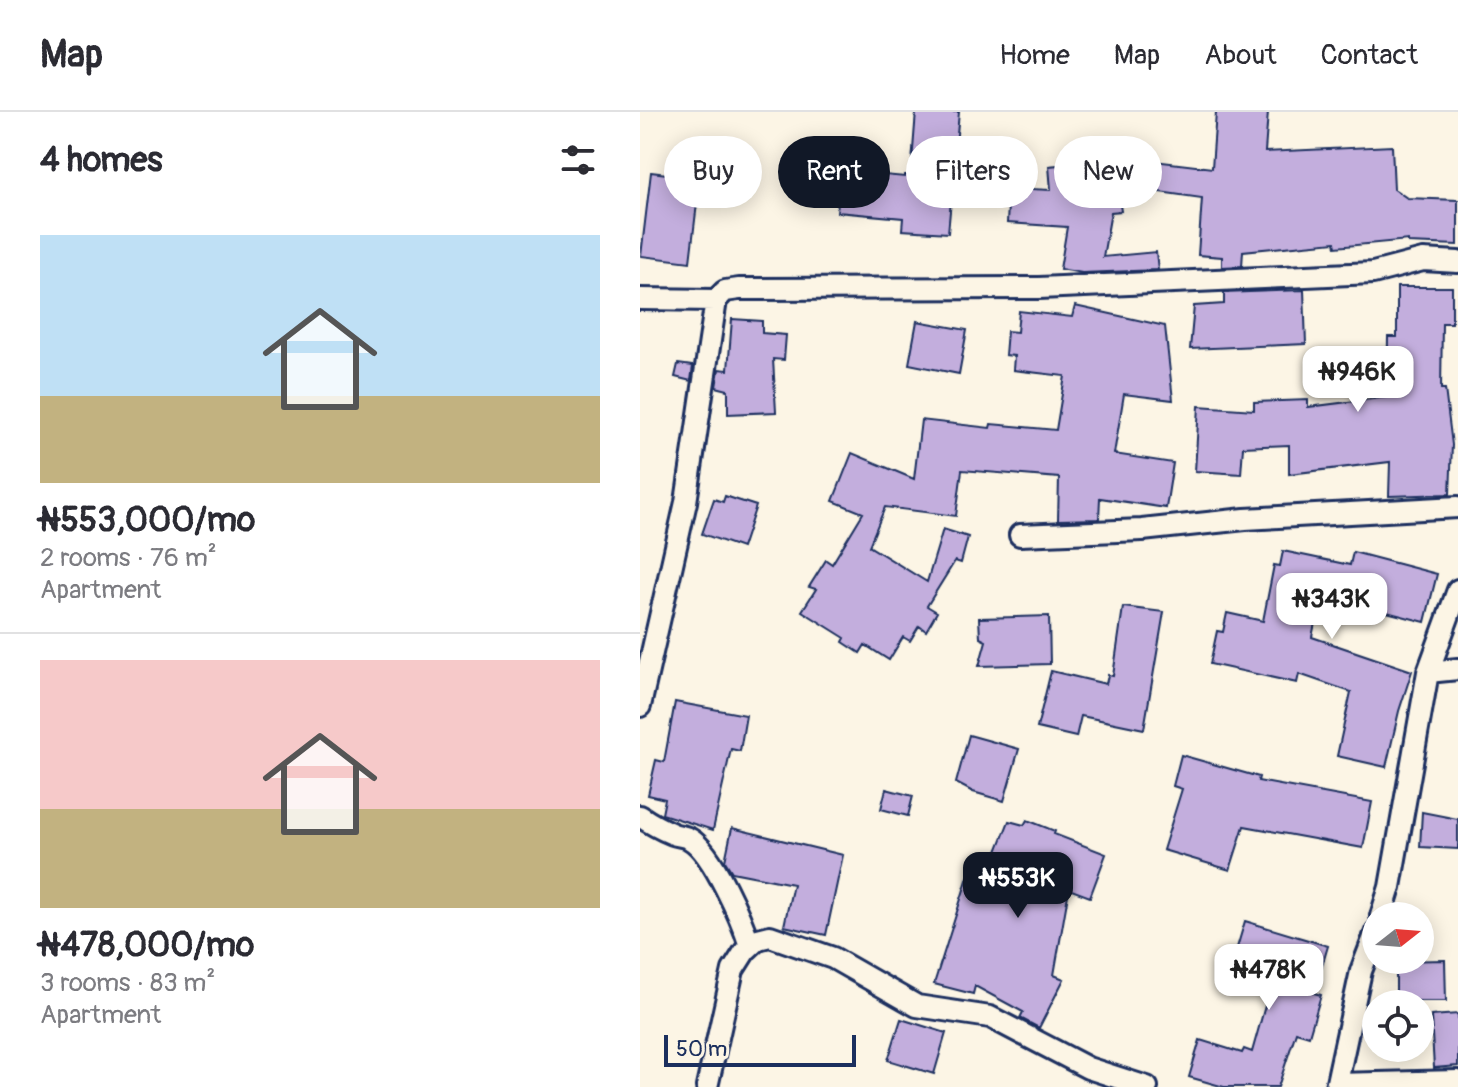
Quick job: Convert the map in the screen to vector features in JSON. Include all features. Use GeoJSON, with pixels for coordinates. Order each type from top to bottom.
{"type":"FeatureCollection","features":[{"type":"Feature","properties":{"kind":"street"},"geometry":{"type":"LineString","coordinates":[[640,706],[686,502],[716,300],[725,291],[1039,288],[1373,273],[1423,260],[1458,262]]}},
{"type":"Feature","properties":{"kind":"street"},"geometry":{"type":"LineString","coordinates":[[640,299],[716,300]]}},
{"type":"Feature","properties":{"kind":"street"},"geometry":{"type":"LineString","coordinates":[[1020,535],[1142,530],[1245,519],[1458,507]]}},
{"type":"Feature","properties":{"kind":"street"},"geometry":{"type":"LineString","coordinates":[[1385,902],[1428,672],[1458,590]]}},
{"type":"Feature","properties":{"kind":"street"},"geometry":{"type":"LineString","coordinates":[[1428,672],[1458,669]]}},
{"type":"Feature","properties":{"kind":"street"},"geometry":{"type":"LineString","coordinates":[[640,816],[671,833],[692,839],[716,867],[728,898],[739,914],[750,946]]}},
{"type":"Feature","properties":{"kind":"street"},"geometry":{"type":"LineString","coordinates":[[707,1087],[733,970],[750,946],[758,939],[770,936],[833,958],[917,1006],[990,1017],[1088,1068],[1147,1087]]}},
{"type":"Feature","properties":{"kind":"street"},"geometry":{"type":"LineString","coordinates":[[1362,968],[1337,1086],[1458,1081]]}},
{"type":"Feature","properties":{"kind":"building"},"geometry":{"type":"Polygon","coordinates":[[[916,112],[959,112],[957,136],[914,136],[916,112]]]}},
{"type":"Feature","properties":{"kind":"building"},"geometry":{"type":"Polygon","coordinates":[[[1216,112],[1268,112],[1265,152],[1392,146],[1394,189],[1407,198],[1458,200],[1458,245],[1408,243],[1408,240],[1336,247],[1335,242],[1243,251],[1242,266],[1222,267],[1222,257],[1198,255],[1202,198],[1162,192],[1162,162],[1212,168],[1216,112]]]}},
{"type":"Feature","properties":{"kind":"building"},"geometry":{"type":"Polygon","coordinates":[[[1049,166],[1054,166],[1054,208],[1121,208],[1121,211],[1111,212],[1103,257],[1156,252],[1158,270],[1082,273],[1060,269],[1067,227],[1007,223],[1008,208],[1038,208],[1038,189],[1051,190],[1049,166]]]}},
{"type":"Feature","properties":{"kind":"building"},"geometry":{"type":"Polygon","coordinates":[[[651,172],[664,174],[664,208],[696,208],[690,262],[641,256],[651,172]]]}},
{"type":"Feature","properties":{"kind":"building"},"geometry":{"type":"Polygon","coordinates":[[[905,175],[906,208],[950,208],[948,233],[902,230],[903,218],[837,212],[837,208],[890,208],[890,176],[905,175]]]}},
{"type":"Feature","properties":{"kind":"building"},"geometry":{"type":"Polygon","coordinates":[[[1397,287],[1452,287],[1452,323],[1442,323],[1441,389],[1445,389],[1452,445],[1450,494],[1389,496],[1390,462],[1289,474],[1289,445],[1243,447],[1241,474],[1195,471],[1199,406],[1254,410],[1254,402],[1308,400],[1308,407],[1387,397],[1388,337],[1397,337],[1397,287]]]}},
{"type":"Feature","properties":{"kind":"building"},"geometry":{"type":"Polygon","coordinates":[[[1304,290],[1306,344],[1190,349],[1194,306],[1224,304],[1224,293],[1304,290]]]}},
{"type":"Feature","properties":{"kind":"building"},"geometry":{"type":"Polygon","coordinates":[[[1075,306],[1165,326],[1173,400],[1124,394],[1114,454],[1173,463],[1166,508],[1100,498],[1099,519],[1058,520],[1059,478],[962,470],[956,516],[885,507],[869,546],[927,582],[943,529],[968,537],[961,563],[955,561],[927,606],[937,612],[926,631],[919,626],[910,641],[903,637],[889,660],[865,645],[860,653],[843,642],[845,638],[802,611],[816,589],[809,587],[826,560],[832,564],[863,513],[833,501],[852,453],[914,479],[921,420],[990,428],[991,424],[1056,430],[1065,376],[1013,370],[1014,356],[1005,355],[1007,331],[1017,332],[1019,311],[1072,317],[1075,306]]]}},
{"type":"Feature","properties":{"kind":"building"},"geometry":{"type":"Polygon","coordinates":[[[732,319],[762,321],[762,333],[786,335],[784,360],[773,359],[776,412],[728,414],[728,390],[716,387],[719,369],[728,370],[732,319]]]}},
{"type":"Feature","properties":{"kind":"building"},"geometry":{"type":"Polygon","coordinates":[[[917,321],[967,330],[959,374],[909,364],[917,321]]]}},
{"type":"Feature","properties":{"kind":"building"},"geometry":{"type":"Polygon","coordinates":[[[678,364],[693,366],[691,381],[675,377],[678,364]]]}},
{"type":"Feature","properties":{"kind":"building"},"geometry":{"type":"Polygon","coordinates":[[[725,496],[756,506],[742,548],[702,534],[714,499],[723,502],[725,496]]]}},
{"type":"Feature","properties":{"kind":"building"},"geometry":{"type":"Polygon","coordinates":[[[1283,551],[1350,565],[1353,552],[1437,574],[1425,622],[1321,595],[1312,637],[1412,671],[1386,767],[1337,756],[1351,692],[1299,674],[1297,683],[1210,664],[1217,631],[1223,632],[1227,613],[1263,621],[1274,565],[1280,566],[1283,551]]]}},
{"type":"Feature","properties":{"kind":"building"},"geometry":{"type":"Polygon","coordinates":[[[1123,607],[1164,612],[1144,729],[1081,716],[1076,737],[1037,728],[1051,671],[1106,684],[1108,675],[1113,676],[1123,607]]]}},
{"type":"Feature","properties":{"kind":"building"},"geometry":{"type":"Polygon","coordinates":[[[1049,616],[1050,664],[979,666],[986,641],[980,638],[979,618],[1049,616]]]}},
{"type":"Feature","properties":{"kind":"building"},"geometry":{"type":"Polygon","coordinates":[[[675,702],[746,715],[740,751],[731,749],[713,830],[662,814],[665,799],[648,795],[656,760],[664,762],[675,702]]]}},
{"type":"Feature","properties":{"kind":"building"},"geometry":{"type":"Polygon","coordinates":[[[969,735],[1019,749],[1004,801],[973,792],[956,783],[969,735]]]}},
{"type":"Feature","properties":{"kind":"building"},"geometry":{"type":"Polygon","coordinates":[[[1181,755],[1259,777],[1258,781],[1372,802],[1363,848],[1244,826],[1230,870],[1163,850],[1182,789],[1173,786],[1181,755]]]}},
{"type":"Feature","properties":{"kind":"building"},"geometry":{"type":"Polygon","coordinates":[[[886,789],[913,796],[908,816],[881,809],[886,789]]]}},
{"type":"Feature","properties":{"kind":"building"},"geometry":{"type":"Polygon","coordinates":[[[1422,812],[1458,819],[1458,849],[1420,847],[1422,812]]]}},
{"type":"Feature","properties":{"kind":"building"},"geometry":{"type":"Polygon","coordinates":[[[1027,820],[1106,854],[1090,897],[1069,889],[1054,975],[1064,979],[1039,1028],[1020,1018],[1023,1012],[975,986],[973,994],[934,984],[968,877],[985,882],[1009,821],[1024,825],[1027,820]]]}},
{"type":"Feature","properties":{"kind":"building"},"geometry":{"type":"Polygon","coordinates":[[[732,828],[843,855],[826,935],[784,926],[793,884],[732,872],[725,861],[732,828]]]}},
{"type":"Feature","properties":{"kind":"building"},"geometry":{"type":"Polygon","coordinates":[[[1245,921],[1328,946],[1314,993],[1321,995],[1309,1036],[1296,1032],[1278,1087],[1224,1087],[1189,1077],[1200,1040],[1242,1053],[1244,1049],[1252,1052],[1277,963],[1236,951],[1245,921]]]}},
{"type":"Feature","properties":{"kind":"building"},"geometry":{"type":"Polygon","coordinates":[[[1434,960],[1445,960],[1446,1001],[1434,1001],[1434,990],[1396,990],[1396,974],[1434,974],[1434,960]]]}},
{"type":"Feature","properties":{"kind":"building"},"geometry":{"type":"Polygon","coordinates":[[[1458,1014],[1458,1066],[1434,1068],[1434,1016],[1458,1014]]]}},
{"type":"Feature","properties":{"kind":"building"},"geometry":{"type":"Polygon","coordinates":[[[901,1019],[946,1033],[934,1074],[888,1060],[901,1019]]]}}]}
